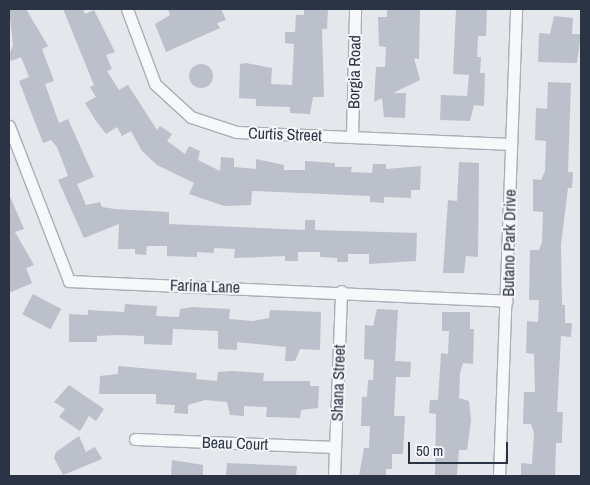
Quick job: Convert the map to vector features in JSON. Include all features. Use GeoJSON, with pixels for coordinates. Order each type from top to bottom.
{"type":"FeatureCollection","features":[{"type":"Feature","properties":{"kind":"street","name":"Curtis Street"},"geometry":{"type":"LineString","coordinates":[[127,9],[155,84],[190,117],[237,132],[511,144]]}},
{"type":"Feature","properties":{"kind":"street","name":"Borgia Road"},"geometry":{"type":"LineString","coordinates":[[352,136],[355,9]]}},
{"type":"Feature","properties":{"kind":"street","name":"Butano Park Drive"},"geometry":{"type":"LineString","coordinates":[[499,476],[507,301],[516,9]]}},
{"type":"Feature","properties":{"kind":"street","name":"Farina Lane"},"geometry":{"type":"LineString","coordinates":[[9,126],[69,281],[341,291],[507,301]]}},
{"type":"Feature","properties":{"kind":"street","name":"Shana Street"},"geometry":{"type":"LineString","coordinates":[[334,476],[341,291]]}},
{"type":"Feature","properties":{"kind":"street","name":"Beau Court"},"geometry":{"type":"LineString","coordinates":[[135,439],[335,447]]}},
{"type":"Feature","properties":{"kind":"building"},"geometry":{"type":"Polygon","coordinates":[[[9,9],[26,9],[48,46],[42,49],[54,81],[45,84],[59,123],[68,119],[94,177],[77,184],[86,205],[100,202],[102,207],[115,209],[169,212],[169,224],[305,230],[305,220],[315,220],[315,230],[417,233],[416,261],[369,264],[369,254],[348,254],[348,262],[337,262],[337,258],[320,257],[320,252],[298,252],[298,261],[285,261],[285,256],[234,258],[235,249],[214,248],[214,253],[197,252],[197,257],[167,256],[167,246],[147,246],[146,255],[135,254],[135,249],[118,249],[119,224],[84,238],[58,180],[68,176],[57,147],[51,140],[43,143],[19,81],[29,77],[21,57],[11,61],[9,55],[13,45],[9,9]]]}},
{"type":"Feature","properties":{"kind":"building"},"geometry":{"type":"Polygon","coordinates":[[[63,9],[83,9],[85,14],[94,10],[115,52],[106,55],[112,69],[107,71],[119,90],[128,85],[157,130],[160,126],[172,134],[167,141],[185,154],[189,146],[200,151],[198,160],[220,171],[221,157],[234,158],[234,167],[256,169],[256,159],[284,165],[284,170],[305,170],[305,161],[335,163],[335,167],[352,167],[351,172],[372,173],[373,164],[386,164],[386,169],[421,166],[420,190],[411,190],[411,198],[384,197],[384,203],[370,202],[370,196],[252,191],[251,205],[224,206],[189,194],[194,183],[157,165],[142,151],[131,131],[122,136],[117,127],[106,134],[96,121],[85,103],[96,97],[90,87],[94,85],[63,9]]]}},
{"type":"Feature","properties":{"kind":"building"},"geometry":{"type":"Polygon","coordinates":[[[168,9],[221,9],[226,20],[217,23],[220,28],[166,52],[155,24],[170,15],[168,9]]]}},
{"type":"Feature","properties":{"kind":"building"},"geometry":{"type":"Polygon","coordinates":[[[304,9],[328,9],[327,29],[322,29],[324,97],[313,97],[310,114],[290,113],[290,107],[256,106],[256,99],[239,98],[240,64],[246,63],[272,68],[271,84],[292,85],[294,44],[285,43],[285,32],[295,32],[296,15],[304,15],[304,9]]]}},
{"type":"Feature","properties":{"kind":"building"},"geometry":{"type":"Polygon","coordinates":[[[387,9],[420,9],[419,59],[414,58],[420,80],[393,93],[406,93],[405,118],[384,117],[382,98],[374,102],[376,67],[385,67],[386,47],[379,46],[378,17],[387,17],[387,9]]]}},
{"type":"Feature","properties":{"kind":"building"},"geometry":{"type":"Polygon","coordinates":[[[456,9],[487,9],[486,36],[478,36],[477,57],[481,57],[480,73],[485,73],[484,106],[474,105],[470,121],[440,120],[441,95],[467,96],[469,75],[453,74],[456,9]]]}},
{"type":"Feature","properties":{"kind":"building"},"geometry":{"type":"Polygon","coordinates":[[[554,16],[573,18],[572,34],[581,34],[577,63],[538,62],[539,33],[550,34],[554,16]]]}},
{"type":"Feature","properties":{"kind":"building"},"geometry":{"type":"Polygon","coordinates":[[[201,64],[210,67],[213,76],[210,85],[201,88],[192,85],[189,76],[192,67],[201,64]]]}},
{"type":"Feature","properties":{"kind":"building"},"geometry":{"type":"Polygon","coordinates":[[[548,82],[571,83],[568,172],[573,172],[572,188],[568,188],[561,245],[562,305],[565,305],[565,323],[572,323],[571,337],[561,336],[557,412],[563,412],[562,443],[556,443],[555,476],[521,476],[521,463],[532,464],[534,433],[531,424],[523,424],[524,392],[535,392],[534,354],[526,353],[527,321],[538,322],[539,300],[529,300],[530,250],[539,250],[542,242],[543,212],[533,211],[533,179],[541,180],[545,171],[546,141],[535,140],[536,108],[547,109],[548,82]]]}},
{"type":"Feature","properties":{"kind":"building"},"geometry":{"type":"Polygon","coordinates":[[[459,162],[479,163],[478,257],[466,256],[464,273],[443,273],[448,200],[457,201],[459,162]]]}},
{"type":"Feature","properties":{"kind":"building"},"geometry":{"type":"Polygon","coordinates":[[[9,194],[24,229],[15,232],[34,265],[26,268],[32,283],[9,293],[9,194]]]}},
{"type":"Feature","properties":{"kind":"building"},"geometry":{"type":"Polygon","coordinates":[[[33,294],[61,309],[50,329],[22,314],[33,294]]]}},
{"type":"Feature","properties":{"kind":"building"},"geometry":{"type":"Polygon","coordinates":[[[125,304],[157,306],[156,316],[179,317],[180,309],[192,307],[230,309],[229,319],[253,321],[269,318],[270,310],[321,312],[320,350],[300,349],[295,361],[285,361],[286,347],[237,342],[237,350],[218,349],[218,331],[173,329],[172,345],[144,344],[144,336],[117,335],[97,336],[97,342],[69,342],[69,314],[88,315],[88,310],[124,312],[125,304]]]}},
{"type":"Feature","properties":{"kind":"building"},"geometry":{"type":"Polygon","coordinates":[[[377,309],[398,310],[395,361],[411,362],[410,377],[396,377],[394,416],[405,416],[403,454],[392,454],[392,469],[386,469],[386,476],[359,476],[364,448],[369,448],[370,426],[361,426],[362,397],[367,397],[368,380],[373,380],[374,360],[364,359],[365,325],[373,326],[377,309]]]}},
{"type":"Feature","properties":{"kind":"building"},"geometry":{"type":"Polygon","coordinates":[[[442,312],[470,312],[470,329],[474,329],[473,364],[463,363],[460,373],[459,398],[469,401],[471,420],[467,450],[459,450],[457,476],[435,476],[436,414],[429,413],[430,400],[438,400],[441,353],[448,354],[449,331],[442,331],[442,312]]]}},
{"type":"Feature","properties":{"kind":"building"},"geometry":{"type":"Polygon","coordinates":[[[118,366],[197,373],[196,379],[217,381],[218,372],[231,371],[264,373],[263,381],[310,381],[310,386],[319,386],[318,408],[301,410],[300,418],[266,417],[267,407],[244,406],[244,416],[230,415],[227,402],[205,400],[188,405],[188,414],[174,413],[175,405],[156,404],[156,394],[99,394],[100,376],[118,374],[118,366]]]}},
{"type":"Feature","properties":{"kind":"building"},"geometry":{"type":"Polygon","coordinates":[[[69,385],[104,409],[96,421],[89,416],[80,431],[59,417],[65,409],[54,402],[69,385]]]}},
{"type":"Feature","properties":{"kind":"building"},"geometry":{"type":"Polygon","coordinates":[[[79,436],[86,452],[95,447],[102,459],[63,475],[54,458],[56,452],[79,436]]]}},
{"type":"Feature","properties":{"kind":"building"},"geometry":{"type":"Polygon","coordinates":[[[172,460],[203,465],[203,476],[171,476],[172,460]]]}},
{"type":"Feature","properties":{"kind":"building"},"geometry":{"type":"Polygon","coordinates":[[[227,463],[297,466],[296,476],[226,476],[227,463]]]}}]}
